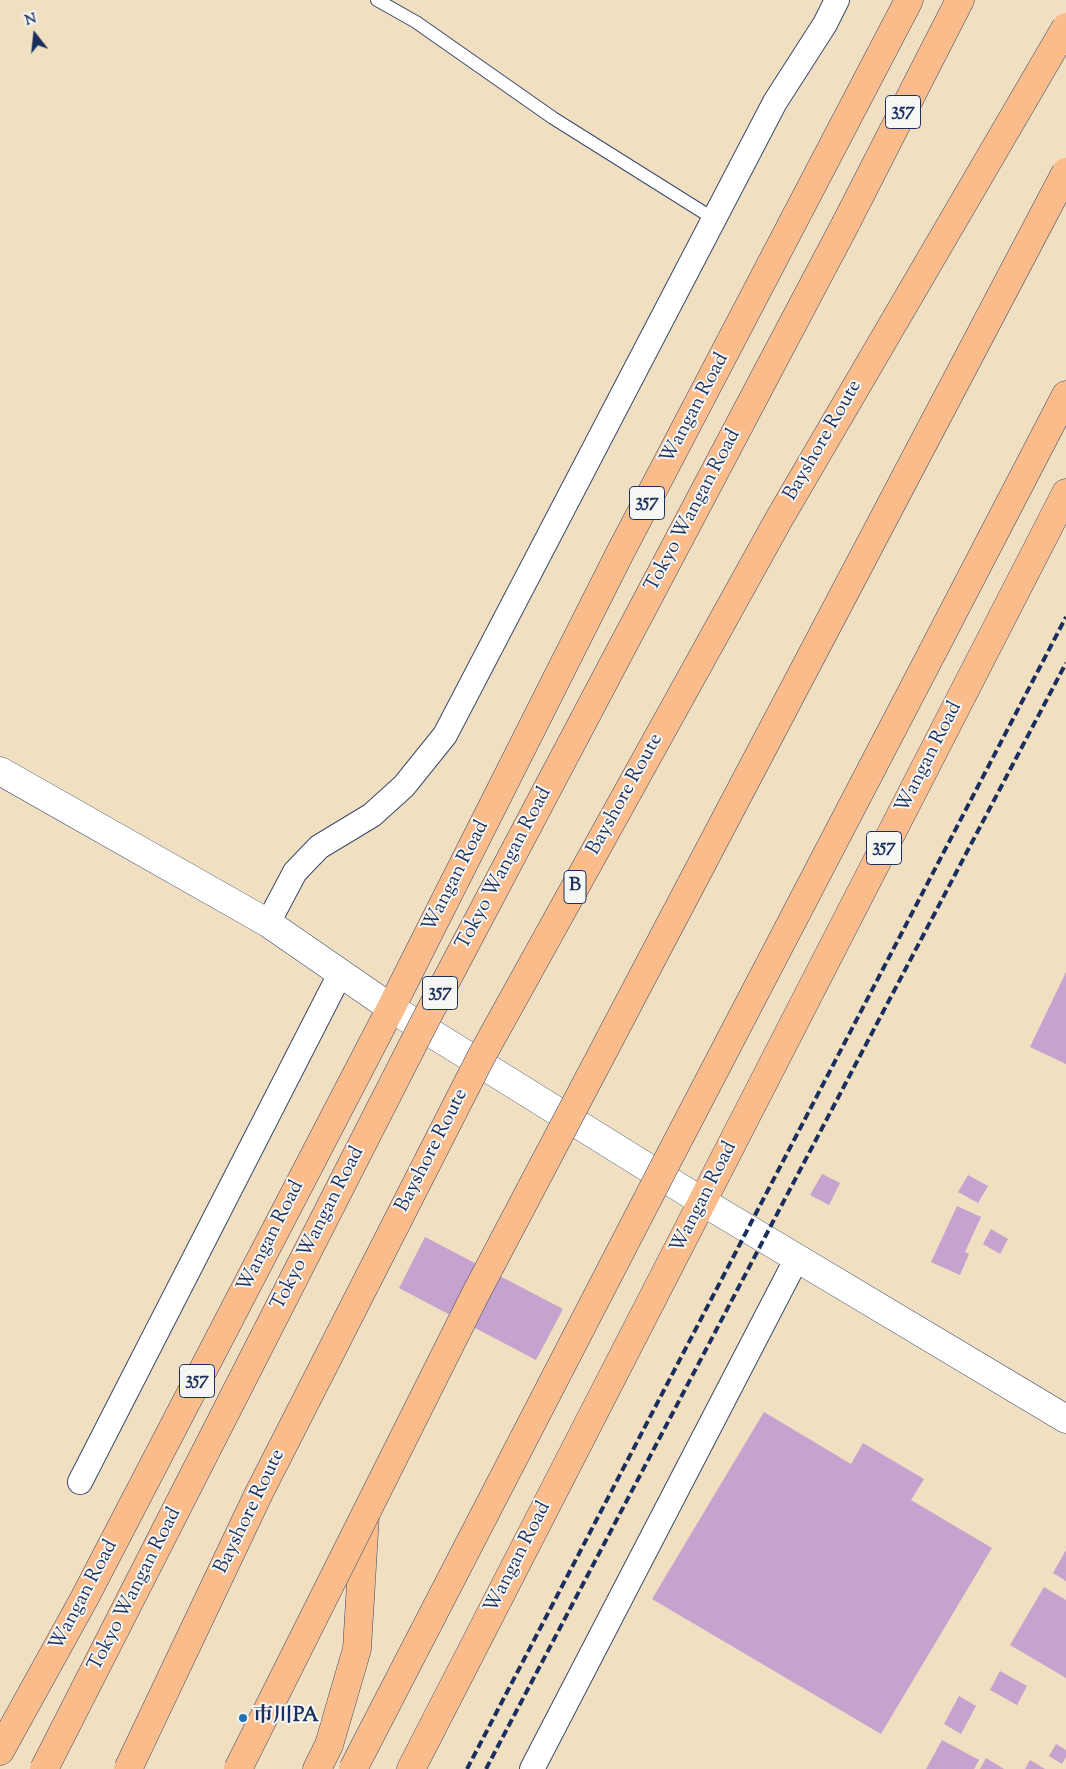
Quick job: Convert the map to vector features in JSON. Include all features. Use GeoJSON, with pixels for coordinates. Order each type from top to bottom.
{"type":"FeatureCollection","features":[{"type":"Feature","properties":{"kind":"highway","name":"Wangan Road"},"geometry":{"type":"LineString","coordinates":[[0,1752],[84,1600],[391,1008],[620,553],[909,0]]}},
{"type":"Feature","properties":{"kind":"highway","name":"Tokyo Wangan Road"},"geometry":{"type":"LineString","coordinates":[[44,1769],[427,1017],[846,223],[960,0]]}},
{"type":"Feature","properties":{"kind":"highway","name":"Bayshore Route"},"geometry":{"type":"LineString","coordinates":[[128,1769],[259,1493],[481,1057],[779,519],[1066,27]]}},
{"type":"Feature","properties":{"kind":"highway"},"geometry":{"type":"LineString","coordinates":[[238,1769],[475,1295],[1066,172]]}},
{"type":"Feature","properties":{"kind":"highway","name":"357"},"geometry":{"type":"LineString","coordinates":[[354,1769],[662,1171],[1066,395]]}},
{"type":"Feature","properties":{"kind":"highway","name":"Wangan Road"},"geometry":{"type":"LineString","coordinates":[[411,1769],[1066,493]]}},
{"type":"Feature","properties":{"kind":"highway"},"geometry":{"type":"LineString","coordinates":[[316,1769],[329,1744],[357,1649],[365,1516]]}},
{"type":"Feature","properties":{"kind":"street"},"geometry":{"type":"LineString","coordinates":[[268,923],[294,872],[319,847],[372,815],[397,792],[445,735],[775,102],[825,24],[837,0]]}},
{"type":"Feature","properties":{"kind":"street"},"geometry":{"type":"LineString","coordinates":[[0,771],[107,833],[234,902],[268,923],[391,1008],[703,1202],[1066,1419]]}},
{"type":"Feature","properties":{"kind":"street"},"geometry":{"type":"LineString","coordinates":[[80,1482],[340,974]]}},
{"type":"Feature","properties":{"kind":"street"},"geometry":{"type":"LineString","coordinates":[[532,1769],[797,1258]]}},
{"type":"Feature","properties":{"kind":"lane"},"geometry":{"type":"LineString","coordinates":[[377,0],[416,22],[553,118],[714,220]]}},
{"type":"Feature","properties":{"kind":"building"},"geometry":{"type":"Polygon","coordinates":[[[1066,972],[1066,1064],[1030,1047],[1066,972]]]}},
{"type":"Feature","properties":{"kind":"building"},"geometry":{"type":"Polygon","coordinates":[[[822,1174],[840,1183],[829,1205],[810,1195],[822,1174]]]}},
{"type":"Feature","properties":{"kind":"building"},"geometry":{"type":"Polygon","coordinates":[[[968,1175],[988,1186],[978,1203],[958,1192],[968,1175]]]}},
{"type":"Feature","properties":{"kind":"building"},"geometry":{"type":"Polygon","coordinates":[[[957,1206],[981,1217],[965,1252],[969,1254],[960,1275],[931,1262],[957,1206]]]}},
{"type":"Feature","properties":{"kind":"building"},"geometry":{"type":"Polygon","coordinates":[[[991,1229],[1008,1239],[1000,1254],[983,1244],[991,1229]]]}},
{"type":"Feature","properties":{"kind":"building"},"geometry":{"type":"Polygon","coordinates":[[[425,1237],[563,1309],[536,1360],[399,1288],[425,1237]]]}},
{"type":"Feature","properties":{"kind":"building"},"geometry":{"type":"Polygon","coordinates":[[[764,1412],[851,1464],[863,1443],[924,1479],[911,1500],[992,1548],[881,1734],[652,1599],[764,1412]]]}},
{"type":"Feature","properties":{"kind":"building"},"geometry":{"type":"Polygon","coordinates":[[[1066,1550],[1066,1581],[1053,1573],[1066,1550]]]}},
{"type":"Feature","properties":{"kind":"building"},"geometry":{"type":"Polygon","coordinates":[[[1044,1587],[1066,1600],[1066,1678],[1010,1645],[1044,1587]]]}},
{"type":"Feature","properties":{"kind":"building"},"geometry":{"type":"Polygon","coordinates":[[[1000,1671],[1027,1686],[1017,1705],[990,1690],[1000,1671]]]}},
{"type":"Feature","properties":{"kind":"building"},"geometry":{"type":"Polygon","coordinates":[[[959,1696],[976,1706],[961,1734],[944,1724],[959,1696]]]}},
{"type":"Feature","properties":{"kind":"building"},"geometry":{"type":"Polygon","coordinates":[[[942,1740],[979,1760],[974,1769],[926,1769],[942,1740]]]}},
{"type":"Feature","properties":{"kind":"building"},"geometry":{"type":"Polygon","coordinates":[[[1056,1744],[1066,1750],[1066,1757],[1062,1764],[1049,1756],[1056,1744]]]}},
{"type":"Feature","properties":{"kind":"building"},"geometry":{"type":"Polygon","coordinates":[[[986,1758],[1004,1769],[980,1769],[986,1758]]]}},
{"type":"Feature","properties":{"kind":"building"},"geometry":{"type":"Polygon","coordinates":[[[1030,1760],[1045,1769],[1025,1769],[1030,1760]]]}},
{"type":"Feature","properties":{"kind":"railway"},"geometry":{"type":"LineString","coordinates":[[467,1769],[1066,617]]}},
{"type":"Feature","properties":{"kind":"railway"},"geometry":{"type":"LineString","coordinates":[[486,1769],[1066,663]]}},
{"type":"Feature","properties":{"kind":"place","name":"市川PA"},"geometry":{"type":"Point","coordinates":[243,1718]}}]}
